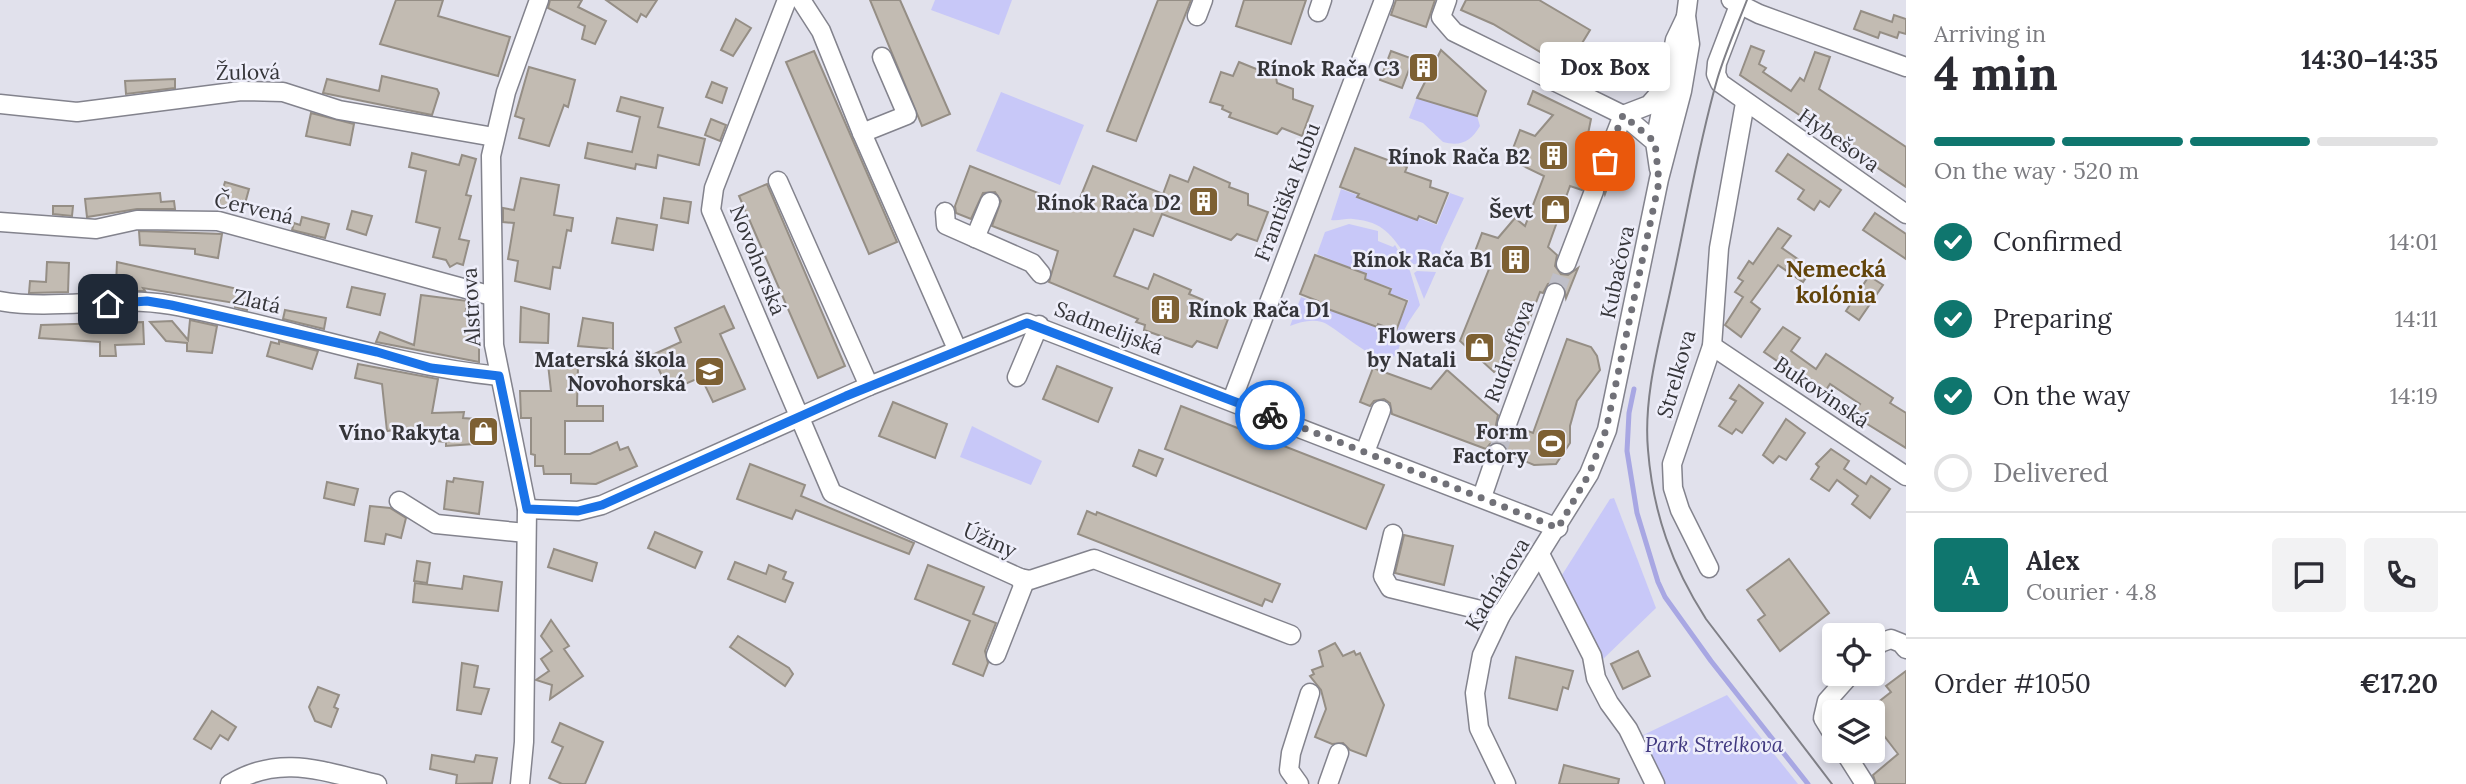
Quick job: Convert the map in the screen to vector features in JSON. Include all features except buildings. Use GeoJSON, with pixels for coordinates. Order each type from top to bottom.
{"type":"FeatureCollection","features":[{"type":"Feature","properties":{"kind":"street","name":"Alstrova"},"geometry":{"type":"LineString","coordinates":[[520,784],[524,742],[527,509],[499,376],[492,296],[490,187],[494,137],[506,92],[539,0]]}},
{"type":"Feature","properties":{"kind":"street","name":"Novohorská"},"geometry":{"type":"LineString","coordinates":[[787,0],[714,188],[711,206],[715,223],[799,417]]}},
{"type":"Feature","properties":{"kind":"street"},"geometry":{"type":"LineString","coordinates":[[801,0],[821,31],[862,133],[957,349]]}},
{"type":"Feature","properties":{"kind":"street","name":"Františka Kubu"},"geometry":{"type":"LineString","coordinates":[[1232,400],[1384,0]]}},
{"type":"Feature","properties":{"kind":"street"},"geometry":{"type":"LineString","coordinates":[[1737,1],[1906,67]]}},
{"type":"Feature","properties":{"kind":"street","name":"Hybešova"},"geometry":{"type":"LineString","coordinates":[[1737,1],[1716,74],[1720,83],[1906,214]]}},
{"type":"Feature","properties":{"kind":"street","name":"Kubačova"},"geometry":{"type":"LineString","coordinates":[[1655,142],[1675,40],[1687,8]]}},
{"type":"Feature","properties":{"kind":"street","name":"Kubačova"},"geometry":{"type":"LineString","coordinates":[[1558,528],[1589,474],[1606,430],[1688,55],[1690,44],[1687,8]]}},
{"type":"Feature","properties":{"kind":"street"},"geometry":{"type":"LineString","coordinates":[[1440,10],[1454,32],[1623,115],[1655,142],[1659,179]]}},
{"type":"Feature","properties":{"kind":"street"},"geometry":{"type":"LineString","coordinates":[[862,133],[909,121],[882,57]]}},
{"type":"Feature","properties":{"kind":"street"},"geometry":{"type":"LineString","coordinates":[[1605,161],[1623,115],[1649,104],[1664,88]]}},
{"type":"Feature","properties":{"kind":"street","name":"Žulová"},"geometry":{"type":"LineString","coordinates":[[0,104],[77,111],[241,91],[283,92],[339,110],[494,137]]}},
{"type":"Feature","properties":{"kind":"street","name":"Strelkova"},"geometry":{"type":"LineString","coordinates":[[1709,568],[1679,510],[1673,488],[1672,464],[1712,346],[1719,248],[1745,103]]}},
{"type":"Feature","properties":{"kind":"street"},"geometry":{"type":"LineString","coordinates":[[778,181],[869,386]]}},
{"type":"Feature","properties":{"kind":"street"},"geometry":{"type":"LineString","coordinates":[[1566,264],[1594,191]]}},
{"type":"Feature","properties":{"kind":"street"},"geometry":{"type":"LineString","coordinates":[[975,238],[990,202]]}},
{"type":"Feature","properties":{"kind":"street"},"geometry":{"type":"LineString","coordinates":[[945,212],[946,225],[1032,263],[1041,274]]}},
{"type":"Feature","properties":{"kind":"street","name":"Červená"},"geometry":{"type":"LineString","coordinates":[[0,222],[96,229],[138,219],[218,221],[492,296]]}},
{"type":"Feature","properties":{"kind":"street","name":"Rudroffova"},"geometry":{"type":"LineString","coordinates":[[1507,424],[1555,293]]}},
{"type":"Feature","properties":{"kind":"street","name":"Zlatá"},"geometry":{"type":"LineString","coordinates":[[0,301],[48,305],[147,301],[246,321],[431,368],[499,376]]}},
{"type":"Feature","properties":{"kind":"street","name":"Sadmelijská"},"geometry":{"type":"LineString","coordinates":[[527,509],[578,511],[602,505],[869,386],[1020,324],[1039,325],[1482,496],[1558,528]]}},
{"type":"Feature","properties":{"kind":"street"},"geometry":{"type":"LineString","coordinates":[[1017,377],[1039,325]]}},
{"type":"Feature","properties":{"kind":"street","name":"Bukovinská"},"geometry":{"type":"LineString","coordinates":[[1712,346],[1906,476]]}},
{"type":"Feature","properties":{"kind":"street"},"geometry":{"type":"LineString","coordinates":[[1365,452],[1381,410]]}},
{"type":"Feature","properties":{"kind":"street","name":"Úžiny"},"geometry":{"type":"LineString","coordinates":[[799,417],[830,488],[838,498],[1020,578],[1030,580],[1094,559],[1291,635]]}},
{"type":"Feature","properties":{"kind":"street"},"geometry":{"type":"LineString","coordinates":[[1482,496],[1497,453]]}},
{"type":"Feature","properties":{"kind":"street"},"geometry":{"type":"LineString","coordinates":[[399,501],[436,524],[526,533]]}},
{"type":"Feature","properties":{"kind":"street","name":"Kadnárova"},"geometry":{"type":"LineString","coordinates":[[1506,784],[1484,743],[1476,711],[1482,655],[1501,615],[1558,528]]}},
{"type":"Feature","properties":{"kind":"street"},"geometry":{"type":"LineString","coordinates":[[1393,534],[1383,576],[1390,588],[1501,615]]}},
{"type":"Feature","properties":{"kind":"street"},"geometry":{"type":"LineString","coordinates":[[1540,554],[1592,656],[1596,678],[1628,729],[1655,784]]}},
{"type":"Feature","properties":{"kind":"street"},"geometry":{"type":"LineString","coordinates":[[996,655],[1023,586],[1020,578]]}},
{"type":"Feature","properties":{"kind":"street"},"geometry":{"type":"LineString","coordinates":[[1885,641],[1891,639],[1902,643],[1906,649]]}},
{"type":"Feature","properties":{"kind":"street"},"geometry":{"type":"LineString","coordinates":[[1828,700],[1840,686]]}},
{"type":"Feature","properties":{"kind":"street"},"geometry":{"type":"LineString","coordinates":[[1299,784],[1289,770],[1291,753],[1310,693]]}},
{"type":"Feature","properties":{"kind":"street"},"geometry":{"type":"LineString","coordinates":[[1328,784],[1339,753]]}},
{"type":"Feature","properties":{"kind":"street"},"geometry":{"type":"LineString","coordinates":[[1852,763],[1865,784]]}},
{"type":"Feature","properties":{"kind":"street"},"geometry":{"type":"LineString","coordinates":[[230,784],[259,769],[274,766],[307,768],[377,784]]}},
{"type":"Feature","properties":{"kind":"green space"},"geometry":{"type":"Polygon","coordinates":[[[935,0],[1012,0],[999,35],[931,10],[935,0]]]}},
{"type":"Feature","properties":{"kind":"green space"},"geometry":{"type":"Polygon","coordinates":[[[1001,92],[1084,125],[1060,185],[976,151],[1001,92]]]}},
{"type":"Feature","properties":{"kind":"green space"},"geometry":{"type":"Polygon","coordinates":[[[1417,97],[1477,116],[1480,126],[1465,142],[1443,142],[1423,123],[1409,118],[1417,97]]]}},
{"type":"Feature","properties":{"kind":"green space"},"geometry":{"type":"Polygon","coordinates":[[[1341,189],[1437,225],[1450,193],[1464,198],[1441,247],[1438,267],[1413,264],[1389,234],[1374,224],[1353,219],[1331,220],[1341,189]]]}},
{"type":"Feature","properties":{"kind":"green space"},"geometry":{"type":"Polygon","coordinates":[[[1349,224],[1378,231],[1378,241],[1393,247],[1395,245],[1410,271],[1420,305],[1405,329],[1396,354],[1390,359],[1371,354],[1322,322],[1306,321],[1290,326],[1301,297],[1396,331],[1409,300],[1390,294],[1392,288],[1366,279],[1367,274],[1317,254],[1325,232],[1349,224]]]}},
{"type":"Feature","properties":{"kind":"green space"},"geometry":{"type":"Polygon","coordinates":[[[1436,272],[1424,299],[1414,273],[1436,272]]]}},
{"type":"Feature","properties":{"kind":"green space"},"geometry":{"type":"Polygon","coordinates":[[[972,426],[1042,461],[1031,485],[960,457],[972,426]]]}},
{"type":"Feature","properties":{"kind":"green space"},"geometry":{"type":"Polygon","coordinates":[[[1614,498],[1656,608],[1601,661],[1562,575],[1610,499],[1614,498]]]}},
{"type":"Feature","properties":{"kind":"green space","name":"Park Strelkova"},"geometry":{"type":"Polygon","coordinates":[[[1727,695],[1798,784],[1662,784],[1639,737],[1727,695]]]}},
{"type":"Feature","properties":{"kind":"waterway"},"geometry":{"type":"LineString","coordinates":[[1634,389],[1629,413],[1627,451],[1637,513],[1658,582],[1665,597],[1711,661],[1808,784]]}},
{"type":"Feature","properties":{"kind":"tunnel"},"geometry":{"type":"LineString","coordinates":[[1594,191],[1605,161]]}},
{"type":"Feature","properties":{"kind":"tunnel"},"geometry":{"type":"LineString","coordinates":[[1555,293],[1566,264]]}},
{"type":"Feature","properties":{"kind":"tunnel"},"geometry":{"type":"LineString","coordinates":[[1497,453],[1507,424]]}},
{"type":"Feature","properties":{"kind":"tram line"},"geometry":{"type":"LineString","coordinates":[[1747,0],[1717,80],[1698,155],[1650,387],[1648,450],[1654,496],[1666,538],[1694,599],[1706,619],[1832,784]]}},
{"type":"Feature","properties":{"kind":"way so far"},"geometry":{"type":"LineString","coordinates":[[1270,415],[1558,528],[1589,474],[1606,430],[1659,182],[1655,142],[1623,115],[1605,161]]}},
{"type":"Feature","properties":{"kind":"place","name":"Rínok Rača C3"},"geometry":{"type":"Point","coordinates":[1423,68]}},
{"type":"Feature","properties":{"kind":"place","name":"Rínok Rača B2"},"geometry":{"type":"Point","coordinates":[1553,156]}},
{"type":"Feature","properties":{"kind":"place","name":"Dox Box"},"geometry":{"type":"Point","coordinates":[1605,161]}},
{"type":"Feature","properties":{"kind":"place","name":"Rínok Rača D2"},"geometry":{"type":"Point","coordinates":[1204,202]}},
{"type":"Feature","properties":{"kind":"place","name":"Ševt"},"geometry":{"type":"Point","coordinates":[1556,210]}},
{"type":"Feature","properties":{"kind":"place","name":"Rínok Rača B1"},"geometry":{"type":"Point","coordinates":[1515,259]}},
{"type":"Feature","properties":{"kind":"place","name":"Rínok Rača D1"},"geometry":{"type":"Point","coordinates":[1165,309]}},
{"type":"Feature","properties":{"kind":"place","name":"Flowers by Natali"},"geometry":{"type":"Point","coordinates":[1479,347]}},
{"type":"Feature","properties":{"kind":"place","name":"Materská škola Novohorská"},"geometry":{"type":"Point","coordinates":[709,371]}},
{"type":"Feature","properties":{"kind":"place","name":"Víno Rakyta"},"geometry":{"type":"Point","coordinates":[483,432]}},
{"type":"Feature","properties":{"kind":"place","name":"Form Factory"},"geometry":{"type":"Point","coordinates":[1551,443]}},
{"type":"Feature","properties":{"kind":"district","name":"Nemecká kolónia"},"geometry":{"type":"Point","coordinates":[1836,281]}},
{"type":"Feature","properties":{"kind":"route"},"geometry":{"type":"LineString","coordinates":[[108,304],[147,301],[171,305],[377,352],[431,368],[499,376],[527,509],[578,511],[602,505],[846,396],[996,333],[1027,323],[1039,325],[1270,415]]}}]}
